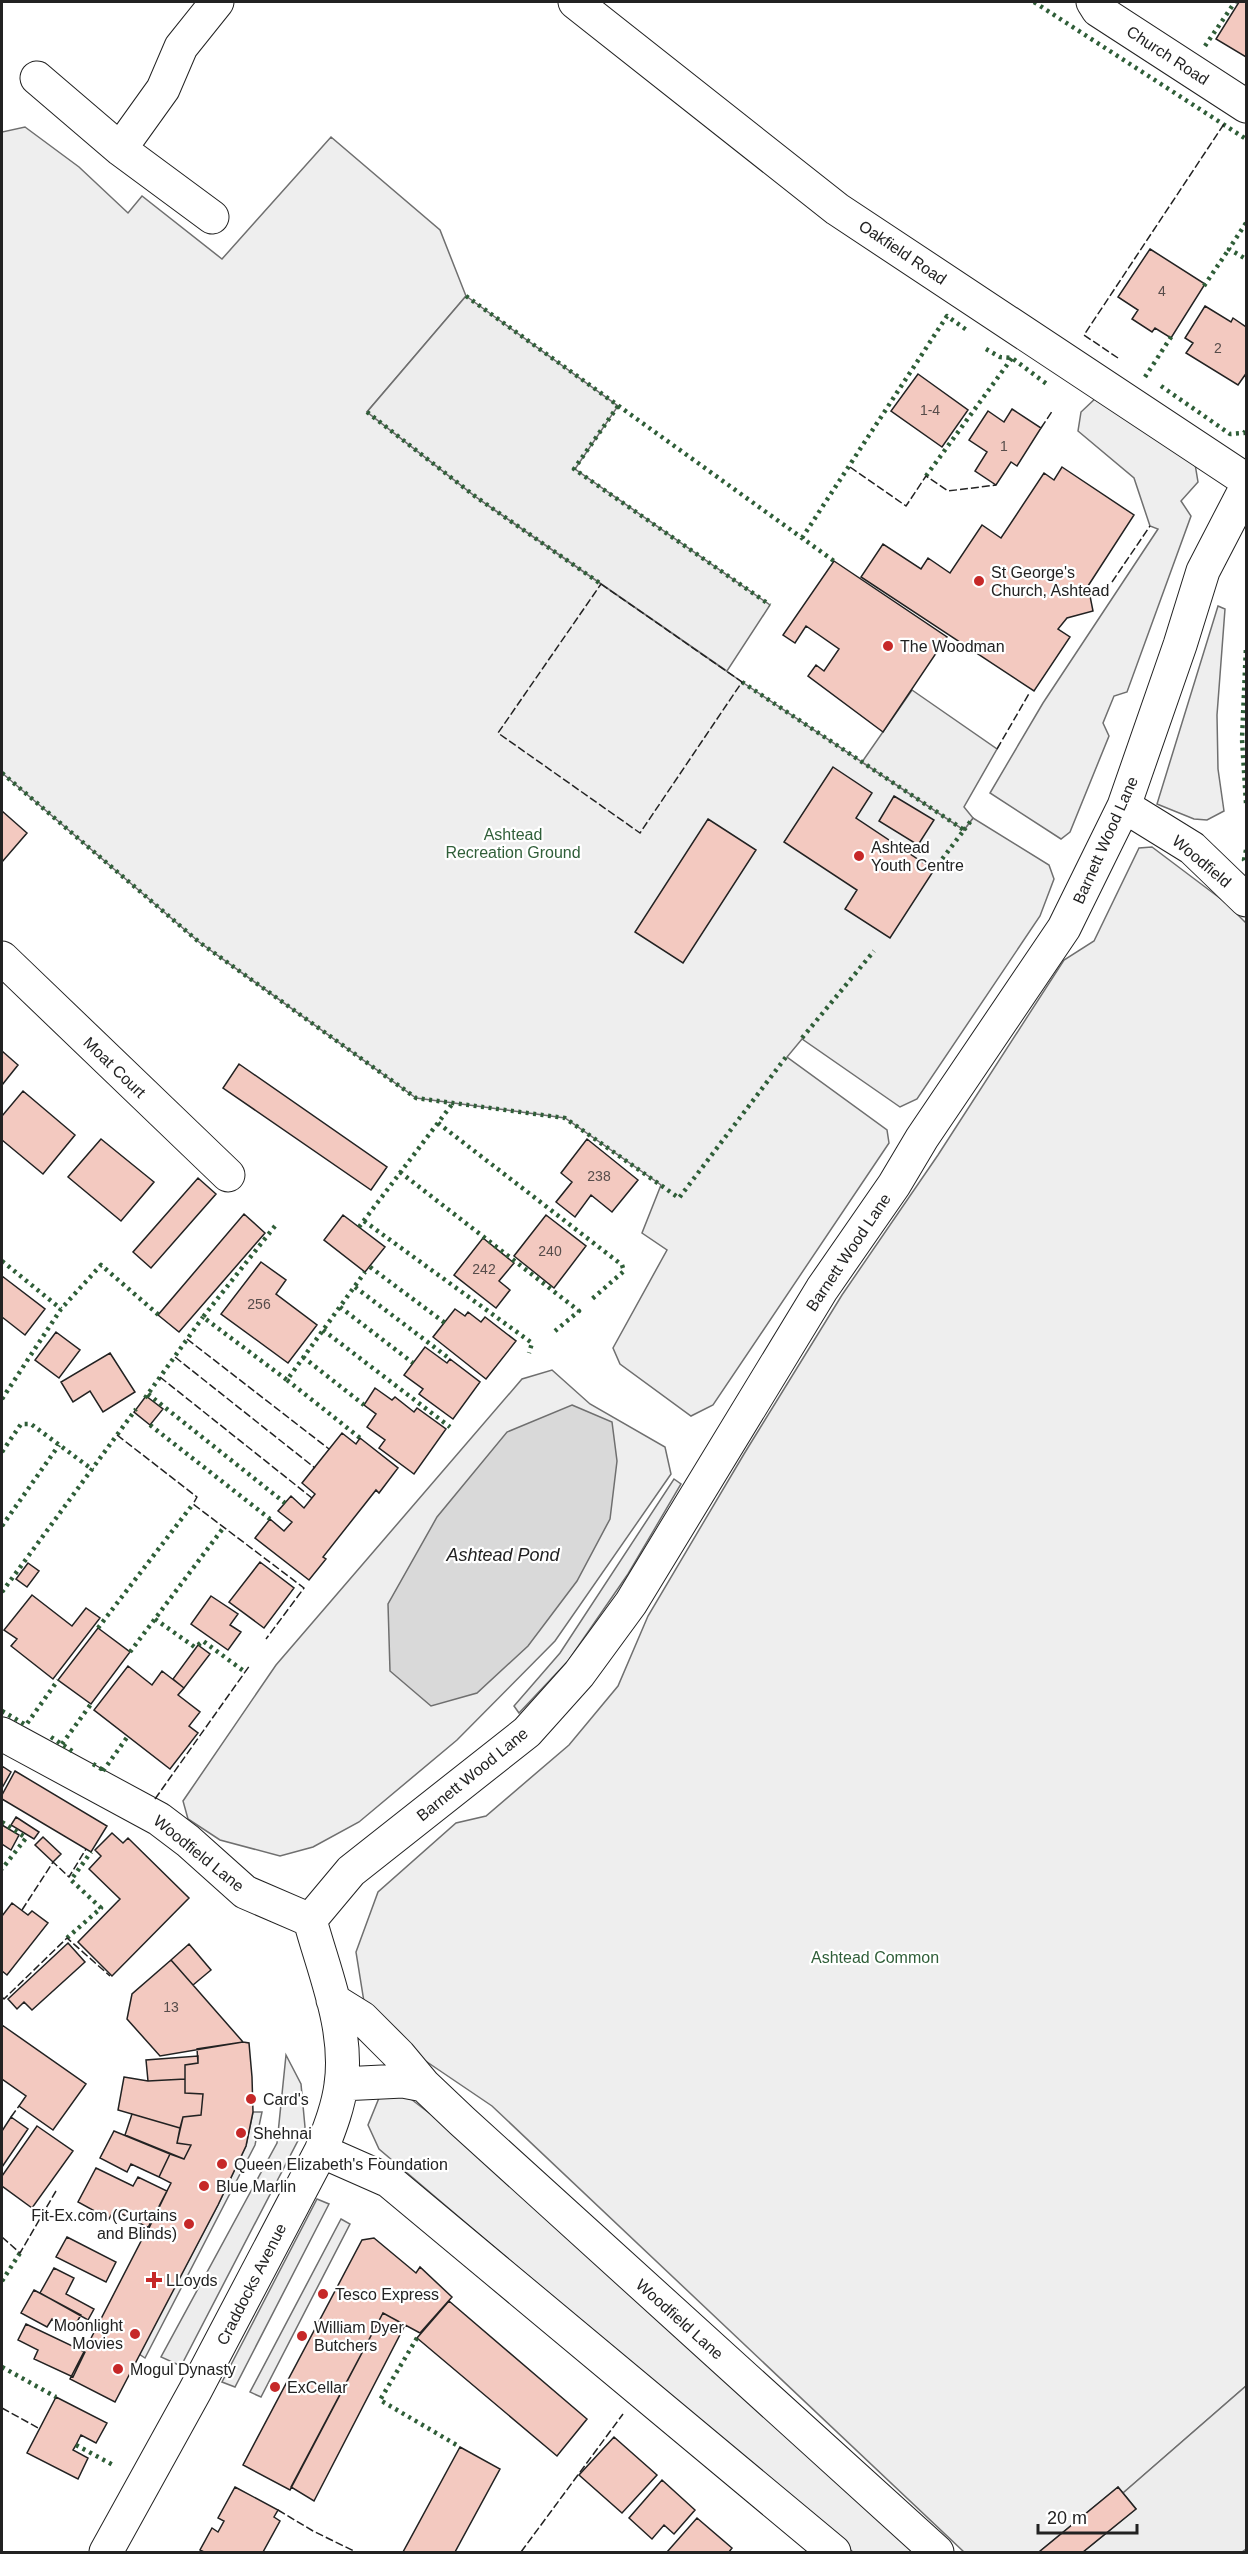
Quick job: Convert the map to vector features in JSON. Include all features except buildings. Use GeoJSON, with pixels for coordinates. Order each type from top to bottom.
{"type":"FeatureCollection","features":[{"type":"Feature","properties":{"kind":"street"},"geometry":{"type":"LineString","coordinates":[[120,149],[163,89],[181,47],[217,2]]}},
{"type":"Feature","properties":{"kind":"street","name":"Oakfield Road"},"geometry":{"type":"LineString","coordinates":[[575,2],[837,209],[1246,480]]}},
{"type":"Feature","properties":{"kind":"street","name":"Church Road"},"geometry":{"type":"LineString","coordinates":[[1093,2],[1098,10],[1246,106]]}},
{"type":"Feature","properties":{"kind":"street"},"geometry":{"type":"LineString","coordinates":[[37,78],[120,149],[212,217]]}},
{"type":"Feature","properties":{"kind":"street","name":"Barnett Wood Lane"},"geometry":{"type":"LineString","coordinates":[[310,1920],[351,1871],[527,1732],[579,1674],[631,1603],[822,1289],[1064,928],[1124,806],[1203,571],[1246,488]]}},
{"type":"Feature","properties":{"kind":"street","name":"Woodfield"},"geometry":{"type":"LineString","coordinates":[[1124,806],[1192,848],[1246,900]]}},
{"type":"Feature","properties":{"kind":"street","name":"Moat Court"},"geometry":{"type":"LineString","coordinates":[[2,958],[228,1175]]}},
{"type":"Feature","properties":{"kind":"street","name":"Woodfield Lane"},"geometry":{"type":"LineString","coordinates":[[2,1734],[159,1819],[188,1841],[245,1892],[310,1920]]}},
{"type":"Feature","properties":{"kind":"street"},"geometry":{"type":"LineString","coordinates":[[310,1920],[333,2000]]}},
{"type":"Feature","properties":{"kind":"street","name":"Woodfield Lane"},"geometry":{"type":"LineString","coordinates":[[333,2000],[362,2019],[399,2055],[424,2085],[937,2553]]}},
{"type":"Feature","properties":{"kind":"street","name":"Craddocks Avenue"},"geometry":{"type":"LineString","coordinates":[[106,2553],[195,2391],[321,2151],[334,2117],[341,2084],[341,2041],[333,2000]]}},
{"type":"Feature","properties":{"kind":"street"},"geometry":{"type":"LineString","coordinates":[[341,2084],[403,2081],[424,2085]]}},
{"type":"Feature","properties":{"kind":"street"},"geometry":{"type":"LineString","coordinates":[[321,2151],[389,2181],[834,2553]]}},
{"type":"Feature","properties":{"kind":"green space","name":"Ashtead Recreation Ground"},"geometry":{"type":"Polygon","coordinates":[[[25,127],[79,167],[128,213],[142,196],[222,259],[331,137],[440,230],[466,296],[367,412],[476,497],[742,682],[964,830],[973,818],[1049,865],[1054,879],[1040,916],[917,1099],[900,1107],[802,1039],[787,1057],[887,1130],[889,1143],[713,1405],[691,1416],[620,1364],[613,1348],[667,1250],[642,1233],[661,1185],[565,1118],[416,1098],[199,942],[2,773],[2,132],[25,127]]]}},
{"type":"Feature","properties":{"kind":"green space"},"geometry":{"type":"Polygon","coordinates":[[[1098,396],[1195,464],[1198,482],[1181,501],[1191,516],[1127,692],[1114,696],[1103,723],[1109,736],[1070,832],[1061,839],[990,793],[1043,703],[1158,529],[1150,526],[1134,478],[1078,431],[1081,412],[1098,396]]]}},
{"type":"Feature","properties":{"kind":"green space"},"geometry":{"type":"Polygon","coordinates":[[[1218,606],[1225,609],[1217,715],[1218,769],[1224,811],[1207,820],[1194,819],[1157,804],[1218,606]]]}},
{"type":"Feature","properties":{"kind":"green space","name":"Ashtead Common"},"geometry":{"type":"Polygon","coordinates":[[[1152,847],[1225,902],[1246,923],[1246,2386],[1123,2493],[1118,2487],[1039,2552],[964,2552],[492,2106],[399,2043],[365,2008],[356,1952],[378,1892],[456,1823],[486,1816],[569,1745],[618,1686],[648,1616],[842,1295],[938,1155],[1064,960],[1094,941],[1139,848],[1152,847]]]}},
{"type":"Feature","properties":{"kind":"green space"},"geometry":{"type":"Polygon","coordinates":[[[552,1370],[590,1404],[665,1447],[671,1474],[555,1641],[457,1740],[359,1822],[313,1847],[280,1856],[220,1840],[188,1819],[183,1801],[276,1665],[522,1379],[552,1370]]]}},
{"type":"Feature","properties":{"kind":"green space"},"geometry":{"type":"Polygon","coordinates":[[[674,1479],[681,1484],[628,1574],[568,1661],[519,1713],[514,1706],[560,1653],[674,1479]]]}},
{"type":"Feature","properties":{"kind":"green space"},"geometry":{"type":"Polygon","coordinates":[[[407,2096],[446,2126],[921,2552],[853,2552],[379,2149],[368,2125],[379,2098],[407,2096]]]}},
{"type":"Feature","properties":{"kind":"shaded area"},"geometry":{"type":"Polygon","coordinates":[[[466,296],[618,406],[575,469],[770,605],[727,671],[476,497],[367,412],[466,296]]]}},
{"type":"Feature","properties":{"kind":"shaded area"},"geometry":{"type":"Polygon","coordinates":[[[912,690],[997,749],[964,807],[973,818],[964,830],[862,762],[912,690]]]}},
{"type":"Feature","properties":{"kind":"shaded area"},"geometry":{"type":"Polygon","coordinates":[[[286,2055],[301,2084],[305,2127],[181,2366],[161,2357],[277,2143],[286,2055]]]}},
{"type":"Feature","properties":{"kind":"shaded area"},"geometry":{"type":"Polygon","coordinates":[[[253,2112],[262,2112],[255,2145],[145,2358],[139,2354],[218,2205],[246,2146],[253,2112]]]}},
{"type":"Feature","properties":{"kind":"shaded area"},"geometry":{"type":"Polygon","coordinates":[[[317,2199],[329,2204],[235,2387],[222,2382],[317,2199]]]}},
{"type":"Feature","properties":{"kind":"shaded area"},"geometry":{"type":"Polygon","coordinates":[[[341,2219],[350,2224],[261,2397],[250,2392],[341,2219]]]}},
{"type":"Feature","properties":{"kind":"shaded area"},"geometry":{"type":"Polygon","coordinates":[[[1246,2386],[1246,2549],[1242,2552],[1083,2552],[1136,2509],[1123,2493],[1246,2386]]]}},
{"type":"Feature","properties":{"kind":"water","name":"Ashtead Pond"},"geometry":{"type":"Polygon","coordinates":[[[572,1405],[612,1422],[617,1461],[610,1519],[577,1581],[528,1646],[477,1693],[431,1706],[390,1671],[388,1604],[437,1517],[507,1432],[572,1405]]]}},
{"type":"Feature","properties":{"kind":"hedge"},"geometry":{"type":"LineString","coordinates":[[1034,2],[1246,139]]}},
{"type":"Feature","properties":{"kind":"hedge"},"geometry":{"type":"LineString","coordinates":[[1205,46],[1235,2]]}},
{"type":"Feature","properties":{"kind":"hedge"},"geometry":{"type":"LineString","coordinates":[[1246,223],[1229,249],[1246,259]]}},
{"type":"Feature","properties":{"kind":"hedge"},"geometry":{"type":"LineString","coordinates":[[1204,286],[1229,249]]}},
{"type":"Feature","properties":{"kind":"hedge"},"geometry":{"type":"LineString","coordinates":[[466,296],[834,561]]}},
{"type":"Feature","properties":{"kind":"hedge"},"geometry":{"type":"LineString","coordinates":[[802,538],[947,316],[968,331]]}},
{"type":"Feature","properties":{"kind":"hedge"},"geometry":{"type":"LineString","coordinates":[[1145,377],[1173,334]]}},
{"type":"Feature","properties":{"kind":"hedge"},"geometry":{"type":"LineString","coordinates":[[986,349],[1000,357],[1012,358],[1048,385]]}},
{"type":"Feature","properties":{"kind":"hedge"},"geometry":{"type":"LineString","coordinates":[[926,476],[1012,358]]}},
{"type":"Feature","properties":{"kind":"hedge"},"geometry":{"type":"LineString","coordinates":[[1161,386],[1230,434],[1244,433],[1246,430]]}},
{"type":"Feature","properties":{"kind":"hedge"},"geometry":{"type":"LineString","coordinates":[[618,406],[574,469],[770,605]]}},
{"type":"Feature","properties":{"kind":"hedge"},"geometry":{"type":"LineString","coordinates":[[367,412],[476,497],[601,584]]}},
{"type":"Feature","properties":{"kind":"hedge"},"geometry":{"type":"LineString","coordinates":[[1246,647],[1242,739],[1246,803]]}},
{"type":"Feature","properties":{"kind":"hedge"},"geometry":{"type":"LineString","coordinates":[[742,682],[964,830],[934,870]]}},
{"type":"Feature","properties":{"kind":"hedge"},"geometry":{"type":"LineString","coordinates":[[2,773],[199,942],[416,1098],[565,1118],[679,1198],[786,1057]]}},
{"type":"Feature","properties":{"kind":"hedge"},"geometry":{"type":"LineString","coordinates":[[964,830],[973,818]]}},
{"type":"Feature","properties":{"kind":"hedge"},"geometry":{"type":"LineString","coordinates":[[1246,850],[1244,860],[1246,863]]}},
{"type":"Feature","properties":{"kind":"hedge"},"geometry":{"type":"LineString","coordinates":[[802,1038],[874,951]]}},
{"type":"Feature","properties":{"kind":"hedge"},"geometry":{"type":"LineString","coordinates":[[359,1227],[453,1103]]}},
{"type":"Feature","properties":{"kind":"hedge"},"geometry":{"type":"LineString","coordinates":[[438,1123],[622,1265],[624,1271],[592,1299]]}},
{"type":"Feature","properties":{"kind":"hedge"},"geometry":{"type":"LineString","coordinates":[[400,1172],[579,1311],[555,1331]]}},
{"type":"Feature","properties":{"kind":"hedge"},"geometry":{"type":"LineString","coordinates":[[364,1221],[532,1343],[529,1353]]}},
{"type":"Feature","properties":{"kind":"hedge"},"geometry":{"type":"LineString","coordinates":[[275,1226],[203,1317],[287,1380],[365,1272]]}},
{"type":"Feature","properties":{"kind":"hedge"},"geometry":{"type":"LineString","coordinates":[[2,1261],[61,1309]]}},
{"type":"Feature","properties":{"kind":"hedge"},"geometry":{"type":"LineString","coordinates":[[2,1399],[61,1309],[101,1265],[161,1317]]}},
{"type":"Feature","properties":{"kind":"hedge"},"geometry":{"type":"LineString","coordinates":[[370,1267],[445,1323]]}},
{"type":"Feature","properties":{"kind":"hedge"},"geometry":{"type":"LineString","coordinates":[[355,1287],[450,1359]]}},
{"type":"Feature","properties":{"kind":"hedge"},"geometry":{"type":"LineString","coordinates":[[340,1307],[413,1363]]}},
{"type":"Feature","properties":{"kind":"hedge"},"geometry":{"type":"LineString","coordinates":[[145,1398],[203,1317]]}},
{"type":"Feature","properties":{"kind":"hedge"},"geometry":{"type":"LineString","coordinates":[[323,1330],[450,1427]]}},
{"type":"Feature","properties":{"kind":"hedge"},"geometry":{"type":"LineString","coordinates":[[303,1357],[364,1405]]}},
{"type":"Feature","properties":{"kind":"hedge"},"geometry":{"type":"LineString","coordinates":[[287,1380],[360,1438]]}},
{"type":"Feature","properties":{"kind":"hedge"},"geometry":{"type":"LineString","coordinates":[[148,1394],[285,1503]]}},
{"type":"Feature","properties":{"kind":"hedge"},"geometry":{"type":"LineString","coordinates":[[2,1592],[136,1409]]}},
{"type":"Feature","properties":{"kind":"hedge"},"geometry":{"type":"LineString","coordinates":[[2,1452],[21,1424],[31,1424],[93,1470]]}},
{"type":"Feature","properties":{"kind":"hedge"},"geometry":{"type":"LineString","coordinates":[[150,1425],[270,1519]]}},
{"type":"Feature","properties":{"kind":"hedge"},"geometry":{"type":"LineString","coordinates":[[2,1526],[59,1445]]}},
{"type":"Feature","properties":{"kind":"hedge"},"geometry":{"type":"LineString","coordinates":[[98,1628],[193,1504]]}},
{"type":"Feature","properties":{"kind":"hedge"},"geometry":{"type":"LineString","coordinates":[[130,1652],[224,1527]]}},
{"type":"Feature","properties":{"kind":"hedge"},"geometry":{"type":"LineString","coordinates":[[155,1619],[196,1648]]}},
{"type":"Feature","properties":{"kind":"hedge"},"geometry":{"type":"LineString","coordinates":[[198,1645],[203,1641],[245,1672]]}},
{"type":"Feature","properties":{"kind":"hedge"},"geometry":{"type":"LineString","coordinates":[[2,1711],[26,1725],[58,1680]]}},
{"type":"Feature","properties":{"kind":"hedge"},"geometry":{"type":"LineString","coordinates":[[62,1744],[91,1704]]}},
{"type":"Feature","properties":{"kind":"hedge"},"geometry":{"type":"LineString","coordinates":[[103,1771],[128,1736]]}},
{"type":"Feature","properties":{"kind":"hedge"},"geometry":{"type":"LineString","coordinates":[[51,1737],[75,1753]]}},
{"type":"Feature","properties":{"kind":"hedge"},"geometry":{"type":"LineString","coordinates":[[93,1764],[103,1770]]}},
{"type":"Feature","properties":{"kind":"hedge"},"geometry":{"type":"LineString","coordinates":[[2,1822],[26,1838],[2,1869]]}},
{"type":"Feature","properties":{"kind":"hedge"},"geometry":{"type":"LineString","coordinates":[[67,1938],[101,1908],[71,1880],[91,1852]]}},
{"type":"Feature","properties":{"kind":"hedge"},"geometry":{"type":"LineString","coordinates":[[2,2281],[20,2253]]}},
{"type":"Feature","properties":{"kind":"hedge"},"geometry":{"type":"LineString","coordinates":[[417,2338],[380,2400],[460,2447]]}},
{"type":"Feature","properties":{"kind":"hedge"},"geometry":{"type":"LineString","coordinates":[[2,2367],[56,2397]]}},
{"type":"Feature","properties":{"kind":"hedge"},"geometry":{"type":"LineString","coordinates":[[76,2445],[115,2466]]}},
{"type":"Feature","properties":{"kind":"fence"},"geometry":{"type":"LineString","coordinates":[[1118,358],[1084,335],[1224,124]]}},
{"type":"Feature","properties":{"kind":"fence"},"geometry":{"type":"LineString","coordinates":[[1041,428],[1053,410]]}},
{"type":"Feature","properties":{"kind":"fence"},"geometry":{"type":"LineString","coordinates":[[850,467],[906,506],[926,476],[948,491],[996,485]]}},
{"type":"Feature","properties":{"kind":"fence"},"geometry":{"type":"LineString","coordinates":[[1112,582],[1150,526]]}},
{"type":"Feature","properties":{"kind":"fence"},"geometry":{"type":"LineString","coordinates":[[601,584],[742,682],[640,833],[498,733],[601,584]]}},
{"type":"Feature","properties":{"kind":"fence"},"geometry":{"type":"LineString","coordinates":[[997,749],[1030,692]]}},
{"type":"Feature","properties":{"kind":"fence"},"geometry":{"type":"LineString","coordinates":[[187,1339],[329,1449]]}},
{"type":"Feature","properties":{"kind":"fence"},"geometry":{"type":"LineString","coordinates":[[175,1357],[315,1468]]}},
{"type":"Feature","properties":{"kind":"fence"},"geometry":{"type":"LineString","coordinates":[[160,1377],[312,1498]]}},
{"type":"Feature","properties":{"kind":"fence"},"geometry":{"type":"LineString","coordinates":[[117,1435],[197,1497],[193,1504],[304,1588],[266,1639]]}},
{"type":"Feature","properties":{"kind":"fence"},"geometry":{"type":"LineString","coordinates":[[155,1799],[250,1665]]}},
{"type":"Feature","properties":{"kind":"fence"},"geometry":{"type":"LineString","coordinates":[[22,1910],[53,1862],[69,1877],[86,1849]]}},
{"type":"Feature","properties":{"kind":"fence"},"geometry":{"type":"LineString","coordinates":[[2,1997],[4,1999],[67,1938],[110,1976]]}},
{"type":"Feature","properties":{"kind":"fence"},"geometry":{"type":"LineString","coordinates":[[11,2117],[19,2106]]}},
{"type":"Feature","properties":{"kind":"fence"},"geometry":{"type":"LineString","coordinates":[[2,2237],[20,2253],[56,2191]]}},
{"type":"Feature","properties":{"kind":"fence"},"geometry":{"type":"LineString","coordinates":[[2,2408],[40,2429]]}},
{"type":"Feature","properties":{"kind":"fence"},"geometry":{"type":"LineString","coordinates":[[521,2552],[623,2414]]}},
{"type":"Feature","properties":{"kind":"fence"},"geometry":{"type":"LineString","coordinates":[[278,2510],[313,2531],[356,2552]]}},
{"type":"Feature","properties":{"kind":"place","name":"St George's Church, Ashtead"},"geometry":{"type":"Point","coordinates":[979,581]}},
{"type":"Feature","properties":{"kind":"place","name":"The Woodman"},"geometry":{"type":"Point","coordinates":[888,646]}},
{"type":"Feature","properties":{"kind":"place","name":"Ashtead Youth Centre"},"geometry":{"type":"Point","coordinates":[859,856]}},
{"type":"Feature","properties":{"kind":"place","name":"Card's"},"geometry":{"type":"Point","coordinates":[251,2099]}},
{"type":"Feature","properties":{"kind":"place","name":"Shehnai"},"geometry":{"type":"Point","coordinates":[241,2133]}},
{"type":"Feature","properties":{"kind":"place","name":"Queen Elizabeth's Foundation"},"geometry":{"type":"Point","coordinates":[222,2164]}},
{"type":"Feature","properties":{"kind":"place","name":"Blue Marlin"},"geometry":{"type":"Point","coordinates":[204,2186]}},
{"type":"Feature","properties":{"kind":"place","name":"Fit-Ex.com (Curtains and Blinds)"},"geometry":{"type":"Point","coordinates":[189,2224]}},
{"type":"Feature","properties":{"kind":"place","name":"LLoyds"},"geometry":{"type":"Point","coordinates":[154,2280]}},
{"type":"Feature","properties":{"kind":"place","name":"Tesco Express"},"geometry":{"type":"Point","coordinates":[323,2294]}},
{"type":"Feature","properties":{"kind":"place","name":"Moonlight Movies"},"geometry":{"type":"Point","coordinates":[135,2334]}},
{"type":"Feature","properties":{"kind":"place","name":"William Dyer Butchers"},"geometry":{"type":"Point","coordinates":[302,2336]}},
{"type":"Feature","properties":{"kind":"place","name":"Mogul Dynasty"},"geometry":{"type":"Point","coordinates":[118,2369]}},
{"type":"Feature","properties":{"kind":"place","name":"ExCellar"},"geometry":{"type":"Point","coordinates":[275,2387]}}]}
